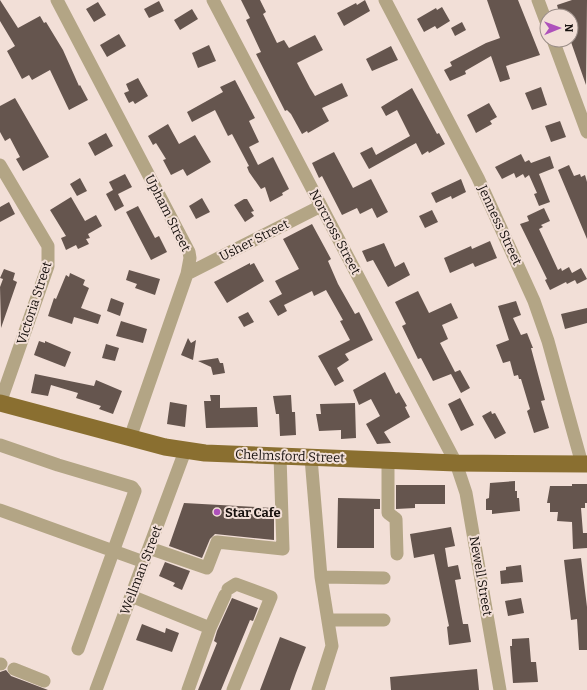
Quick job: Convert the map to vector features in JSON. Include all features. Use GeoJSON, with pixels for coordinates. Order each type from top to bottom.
{"type":"FeatureCollection","features":[{"type":"Feature","properties":{"kind":"main road","name":"Chelmsford Street"},"geometry":{"type":"LineString","coordinates":[[0,403],[130,438],[186,451],[311,458],[456,463],[584,464]]}},
{"type":"Feature","properties":{"kind":"street","name":"Upham Street"},"geometry":{"type":"LineString","coordinates":[[57,0],[187,246],[190,258],[187,274],[130,438]]}},
{"type":"Feature","properties":{"kind":"street","name":"Norcross Street"},"geometry":{"type":"LineString","coordinates":[[213,0],[456,463]]}},
{"type":"Feature","properties":{"kind":"street","name":"Jenness Street"},"geometry":{"type":"LineString","coordinates":[[385,0],[478,178],[532,296],[548,341],[584,464]]}},
{"type":"Feature","properties":{"kind":"street"},"geometry":{"type":"LineString","coordinates":[[556,48],[587,132]]}},
{"type":"Feature","properties":{"kind":"street","name":"Victoria Street"},"geometry":{"type":"LineString","coordinates":[[0,165],[48,246],[49,256],[48,266],[0,403]]}},
{"type":"Feature","properties":{"kind":"street","name":"Usher Street"},"geometry":{"type":"LineString","coordinates":[[187,274],[321,206]]}},
{"type":"Feature","properties":{"kind":"street"},"geometry":{"type":"LineString","coordinates":[[0,445],[65,468],[132,487],[135,491],[78,649]]}},
{"type":"Feature","properties":{"kind":"street","name":"Wellman Street"},"geometry":{"type":"LineString","coordinates":[[96,690],[186,451]]}},
{"type":"Feature","properties":{"kind":"street"},"geometry":{"type":"LineString","coordinates":[[149,548],[207,568],[217,542],[283,549],[280,456]]}},
{"type":"Feature","properties":{"kind":"street"},"geometry":{"type":"LineString","coordinates":[[311,458],[320,577],[332,646],[318,690]]}},
{"type":"Feature","properties":{"kind":"street"},"geometry":{"type":"LineString","coordinates":[[388,460],[388,513],[396,519],[398,554]]}},
{"type":"Feature","properties":{"kind":"street","name":"Newell Street"},"geometry":{"type":"LineString","coordinates":[[456,463],[466,493],[500,690]]}},
{"type":"Feature","properties":{"kind":"street"},"geometry":{"type":"LineString","coordinates":[[0,510],[144,562]]}},
{"type":"Feature","properties":{"kind":"street"},"geometry":{"type":"LineString","coordinates":[[320,577],[384,578]]}},
{"type":"Feature","properties":{"kind":"street"},"geometry":{"type":"LineString","coordinates":[[188,690],[210,628],[227,592],[236,584],[271,597],[233,690]]}},
{"type":"Feature","properties":{"kind":"street"},"geometry":{"type":"LineString","coordinates":[[131,596],[210,628]]}},
{"type":"Feature","properties":{"kind":"street"},"geometry":{"type":"LineString","coordinates":[[328,620],[384,620]]}},
{"type":"Feature","properties":{"kind":"street"},"geometry":{"type":"LineString","coordinates":[[14,669],[44,681]]}},
{"type":"Feature","properties":{"kind":"building"},"geometry":{"type":"Polygon","coordinates":[[[0,0],[18,28],[40,16],[44,23],[46,22],[63,50],[79,86],[80,85],[88,100],[69,110],[50,70],[32,80],[29,75],[22,79],[7,51],[15,46],[0,21],[0,0]]]}},
{"type":"Feature","properties":{"kind":"building"},"geometry":{"type":"Polygon","coordinates":[[[241,0],[260,0],[266,12],[263,14],[277,43],[284,40],[289,48],[315,35],[323,50],[297,63],[310,88],[315,96],[342,83],[348,96],[322,108],[329,121],[308,133],[307,131],[302,134],[291,114],[287,110],[285,111],[256,54],[261,52],[246,20],[250,18],[241,0]]]}},
{"type":"Feature","properties":{"kind":"building"},"geometry":{"type":"Polygon","coordinates":[[[365,0],[370,11],[344,26],[337,13],[365,0]]]}},
{"type":"Feature","properties":{"kind":"building"},"geometry":{"type":"Polygon","coordinates":[[[487,0],[518,0],[540,55],[506,66],[510,79],[500,82],[491,56],[465,71],[466,74],[450,81],[444,70],[452,66],[450,62],[486,43],[500,38],[487,0]]]}},
{"type":"Feature","properties":{"kind":"building"},"geometry":{"type":"Polygon","coordinates":[[[572,0],[587,0],[586,85],[573,48],[579,48],[579,8],[558,8],[557,5],[572,0]]]}},
{"type":"Feature","properties":{"kind":"building"},"geometry":{"type":"Polygon","coordinates":[[[159,1],[164,11],[149,18],[144,9],[159,1]]]}},
{"type":"Feature","properties":{"kind":"building"},"geometry":{"type":"Polygon","coordinates":[[[98,2],[106,15],[94,22],[86,9],[98,2]]]}},
{"type":"Feature","properties":{"kind":"building"},"geometry":{"type":"Polygon","coordinates":[[[442,7],[450,21],[437,29],[435,26],[424,32],[417,19],[436,8],[437,10],[442,7]]]}},
{"type":"Feature","properties":{"kind":"building"},"geometry":{"type":"Polygon","coordinates":[[[192,9],[198,19],[180,30],[174,20],[192,9]]]}},
{"type":"Feature","properties":{"kind":"building"},"geometry":{"type":"Polygon","coordinates":[[[462,22],[466,30],[455,36],[451,28],[462,22]]]}},
{"type":"Feature","properties":{"kind":"building"},"geometry":{"type":"Polygon","coordinates":[[[119,34],[126,46],[107,57],[100,45],[119,34]]]}},
{"type":"Feature","properties":{"kind":"building"},"geometry":{"type":"Polygon","coordinates":[[[209,45],[216,61],[198,68],[192,53],[209,45]]]}},
{"type":"Feature","properties":{"kind":"building"},"geometry":{"type":"Polygon","coordinates":[[[391,46],[398,60],[372,71],[366,59],[391,46]]]}},
{"type":"Feature","properties":{"kind":"building"},"geometry":{"type":"Polygon","coordinates":[[[138,78],[148,96],[135,104],[133,101],[129,103],[124,93],[129,91],[126,84],[138,78]]]}},
{"type":"Feature","properties":{"kind":"building"},"geometry":{"type":"Polygon","coordinates":[[[235,80],[255,118],[249,121],[259,142],[249,147],[258,165],[273,157],[289,189],[282,193],[283,195],[270,202],[265,187],[261,189],[249,172],[247,167],[249,166],[232,134],[228,136],[215,110],[192,122],[187,112],[223,92],[220,87],[235,80]]]}},
{"type":"Feature","properties":{"kind":"building"},"geometry":{"type":"Polygon","coordinates":[[[541,87],[547,105],[532,110],[525,93],[541,87]]]}},
{"type":"Feature","properties":{"kind":"building"},"geometry":{"type":"Polygon","coordinates":[[[412,88],[437,134],[439,133],[445,144],[429,153],[428,151],[422,155],[416,143],[369,169],[360,153],[372,147],[376,155],[410,136],[397,110],[386,116],[381,107],[412,88]]]}},
{"type":"Feature","properties":{"kind":"building"},"geometry":{"type":"Polygon","coordinates":[[[15,98],[49,157],[23,171],[16,159],[20,157],[10,138],[5,141],[0,132],[0,106],[15,98]]]}},
{"type":"Feature","properties":{"kind":"building"},"geometry":{"type":"Polygon","coordinates":[[[489,103],[497,117],[490,121],[492,124],[476,133],[467,115],[489,103]]]}},
{"type":"Feature","properties":{"kind":"building"},"geometry":{"type":"Polygon","coordinates":[[[560,121],[566,137],[551,142],[545,126],[560,121]]]}},
{"type":"Feature","properties":{"kind":"building"},"geometry":{"type":"Polygon","coordinates":[[[168,124],[179,144],[195,135],[211,162],[187,176],[183,169],[171,175],[163,160],[166,159],[156,143],[153,145],[148,136],[168,124]]]}},
{"type":"Feature","properties":{"kind":"building"},"geometry":{"type":"Polygon","coordinates":[[[106,133],[113,146],[95,156],[88,143],[106,133]]]}},
{"type":"Feature","properties":{"kind":"building"},"geometry":{"type":"Polygon","coordinates":[[[334,152],[353,188],[371,179],[388,212],[377,218],[372,208],[360,214],[357,208],[342,215],[322,176],[319,178],[312,163],[334,152]]]}},
{"type":"Feature","properties":{"kind":"building"},"geometry":{"type":"Polygon","coordinates":[[[521,154],[525,162],[529,160],[531,163],[550,156],[554,168],[539,174],[550,202],[539,206],[534,194],[537,193],[529,175],[525,178],[523,174],[516,178],[514,173],[502,179],[495,167],[521,154]]]}},
{"type":"Feature","properties":{"kind":"building"},"geometry":{"type":"Polygon","coordinates":[[[569,165],[574,176],[580,174],[581,177],[585,175],[587,182],[587,239],[558,170],[569,165]]]}},
{"type":"Feature","properties":{"kind":"building"},"geometry":{"type":"Polygon","coordinates":[[[125,174],[132,187],[118,194],[124,206],[115,211],[106,194],[113,190],[109,182],[125,174]]]}},
{"type":"Feature","properties":{"kind":"building"},"geometry":{"type":"Polygon","coordinates":[[[80,178],[87,191],[77,196],[70,184],[80,178]]]}},
{"type":"Feature","properties":{"kind":"building"},"geometry":{"type":"Polygon","coordinates":[[[461,179],[466,192],[452,199],[451,196],[436,203],[431,193],[461,179]]]}},
{"type":"Feature","properties":{"kind":"building"},"geometry":{"type":"Polygon","coordinates":[[[71,197],[85,221],[96,215],[102,226],[88,234],[90,238],[86,239],[89,244],[78,249],[76,245],[66,250],[61,238],[66,236],[50,210],[71,197]]]}},
{"type":"Feature","properties":{"kind":"building"},"geometry":{"type":"Polygon","coordinates":[[[202,198],[210,212],[196,219],[189,206],[202,198]]]}},
{"type":"Feature","properties":{"kind":"building"},"geometry":{"type":"Polygon","coordinates":[[[244,199],[247,199],[254,211],[251,212],[254,216],[245,222],[234,205],[244,199]]]}},
{"type":"Feature","properties":{"kind":"building"},"geometry":{"type":"Polygon","coordinates":[[[9,202],[15,214],[0,222],[0,207],[9,202]]]}},
{"type":"Feature","properties":{"kind":"building"},"geometry":{"type":"Polygon","coordinates":[[[138,206],[155,238],[159,236],[167,252],[151,260],[126,212],[138,206]]]}},
{"type":"Feature","properties":{"kind":"building"},"geometry":{"type":"Polygon","coordinates":[[[544,208],[550,221],[541,225],[543,227],[539,229],[558,270],[561,268],[562,271],[569,267],[572,273],[581,268],[587,279],[577,284],[575,280],[567,284],[566,282],[550,290],[545,280],[547,279],[520,224],[529,221],[527,216],[544,208]]]}},
{"type":"Feature","properties":{"kind":"building"},"geometry":{"type":"Polygon","coordinates":[[[432,210],[438,222],[425,228],[419,216],[432,210]]]}},
{"type":"Feature","properties":{"kind":"building"},"geometry":{"type":"Polygon","coordinates":[[[312,224],[331,259],[328,261],[338,284],[355,314],[359,312],[373,340],[345,354],[349,360],[337,368],[344,381],[335,386],[318,356],[350,340],[340,321],[343,320],[326,290],[314,296],[312,291],[284,305],[287,311],[278,316],[269,301],[282,294],[275,281],[299,269],[283,239],[312,224]]]}},
{"type":"Feature","properties":{"kind":"building"},"geometry":{"type":"Polygon","coordinates":[[[490,241],[497,258],[475,267],[473,263],[450,273],[444,258],[471,246],[472,249],[490,241]]]}},
{"type":"Feature","properties":{"kind":"building"},"geometry":{"type":"Polygon","coordinates":[[[384,243],[395,267],[404,262],[410,275],[388,287],[373,260],[367,262],[362,251],[384,243]]]}},
{"type":"Feature","properties":{"kind":"building"},"geometry":{"type":"Polygon","coordinates":[[[250,263],[250,265],[254,263],[264,281],[227,303],[214,282],[250,263]]]}},
{"type":"Feature","properties":{"kind":"building"},"geometry":{"type":"Polygon","coordinates":[[[4,269],[15,273],[13,280],[17,282],[1,328],[0,287],[3,279],[0,278],[4,269]]]}},
{"type":"Feature","properties":{"kind":"building"},"geometry":{"type":"Polygon","coordinates":[[[129,270],[160,279],[155,295],[135,288],[137,284],[126,280],[129,270]]]}},
{"type":"Feature","properties":{"kind":"building"},"geometry":{"type":"Polygon","coordinates":[[[70,273],[85,280],[83,285],[89,288],[81,308],[101,315],[98,324],[74,317],[72,324],[48,316],[54,298],[56,299],[66,275],[69,277],[70,273]]]}},
{"type":"Feature","properties":{"kind":"building"},"geometry":{"type":"Polygon","coordinates":[[[418,291],[429,313],[451,303],[458,318],[442,325],[448,339],[440,343],[455,372],[460,370],[470,388],[461,393],[451,374],[433,381],[421,358],[418,359],[402,326],[406,324],[395,302],[418,291]]]}},
{"type":"Feature","properties":{"kind":"building"},"geometry":{"type":"Polygon","coordinates":[[[111,298],[124,303],[120,316],[107,311],[111,298]]]}},
{"type":"Feature","properties":{"kind":"building"},"geometry":{"type":"Polygon","coordinates":[[[516,301],[521,315],[513,318],[521,335],[527,333],[533,348],[531,348],[545,400],[541,401],[549,428],[534,433],[527,411],[530,409],[521,379],[519,379],[518,375],[514,376],[510,361],[503,363],[496,345],[509,340],[498,306],[516,301]]]}},
{"type":"Feature","properties":{"kind":"building"},"geometry":{"type":"Polygon","coordinates":[[[587,308],[587,323],[565,329],[561,314],[587,308]]]}},
{"type":"Feature","properties":{"kind":"building"},"geometry":{"type":"Polygon","coordinates":[[[248,312],[254,322],[244,327],[238,317],[248,312]]]}},
{"type":"Feature","properties":{"kind":"building"},"geometry":{"type":"Polygon","coordinates":[[[121,321],[147,329],[143,343],[116,336],[121,321]]]}},
{"type":"Feature","properties":{"kind":"building"},"geometry":{"type":"Polygon","coordinates":[[[188,338],[191,343],[196,340],[193,360],[181,355],[188,338]]]}},
{"type":"Feature","properties":{"kind":"building"},"geometry":{"type":"Polygon","coordinates":[[[39,341],[45,343],[45,341],[71,352],[65,367],[34,355],[39,341]]]}},
{"type":"Feature","properties":{"kind":"building"},"geometry":{"type":"Polygon","coordinates":[[[106,344],[119,348],[115,361],[102,358],[106,344]]]}},
{"type":"Feature","properties":{"kind":"building"},"geometry":{"type":"Polygon","coordinates":[[[218,358],[220,363],[223,363],[225,373],[213,375],[211,367],[198,361],[218,358]]]}},
{"type":"Feature","properties":{"kind":"building"},"geometry":{"type":"Polygon","coordinates":[[[385,372],[396,394],[399,392],[407,406],[405,407],[410,417],[384,432],[391,443],[377,444],[366,424],[380,416],[371,399],[359,405],[353,390],[385,372]]]}},
{"type":"Feature","properties":{"kind":"building"},"geometry":{"type":"Polygon","coordinates":[[[35,374],[94,386],[96,380],[122,391],[113,414],[99,409],[101,406],[76,398],[78,393],[51,385],[48,396],[31,393],[35,374]]]}},
{"type":"Feature","properties":{"kind":"building"},"geometry":{"type":"Polygon","coordinates":[[[210,395],[220,395],[220,408],[257,407],[258,427],[206,428],[204,401],[211,401],[210,395]]]}},
{"type":"Feature","properties":{"kind":"building"},"geometry":{"type":"Polygon","coordinates":[[[291,395],[292,412],[295,412],[296,435],[280,436],[279,414],[276,414],[273,396],[291,395]]]}},
{"type":"Feature","properties":{"kind":"building"},"geometry":{"type":"Polygon","coordinates":[[[460,398],[474,425],[461,431],[448,404],[460,398]]]}},
{"type":"Feature","properties":{"kind":"building"},"geometry":{"type":"Polygon","coordinates":[[[170,402],[187,405],[185,427],[167,424],[170,402]]]}},
{"type":"Feature","properties":{"kind":"building"},"geometry":{"type":"Polygon","coordinates":[[[355,403],[356,438],[341,439],[341,430],[319,431],[316,414],[321,414],[320,404],[355,403]]]}},
{"type":"Feature","properties":{"kind":"building"},"geometry":{"type":"Polygon","coordinates":[[[491,411],[492,414],[495,413],[506,433],[495,439],[482,416],[491,411]]]}},
{"type":"Feature","properties":{"kind":"building"},"geometry":{"type":"Polygon","coordinates":[[[515,481],[515,491],[517,491],[517,498],[519,498],[520,511],[492,514],[492,510],[486,510],[486,499],[489,498],[490,483],[515,481]]]}},
{"type":"Feature","properties":{"kind":"building"},"geometry":{"type":"Polygon","coordinates":[[[572,484],[587,484],[587,503],[585,503],[585,508],[581,508],[583,533],[587,533],[587,548],[573,549],[572,522],[557,521],[558,512],[550,512],[550,503],[547,503],[550,486],[572,486],[572,484]]]}},
{"type":"Feature","properties":{"kind":"building"},"geometry":{"type":"Polygon","coordinates":[[[396,485],[445,485],[445,504],[415,504],[415,508],[396,509],[396,485]]]}},
{"type":"Feature","properties":{"kind":"building"},"geometry":{"type":"Polygon","coordinates":[[[338,498],[380,499],[380,509],[374,509],[374,548],[337,548],[338,498]]]}},
{"type":"Feature","properties":{"kind":"building"},"geometry":{"type":"Polygon","coordinates":[[[184,503],[274,508],[274,540],[215,534],[210,539],[202,558],[169,546],[184,503]]]}},
{"type":"Feature","properties":{"kind":"building"},"geometry":{"type":"Polygon","coordinates":[[[451,527],[455,546],[445,548],[448,567],[458,565],[461,579],[455,580],[463,624],[468,624],[471,642],[449,645],[447,627],[449,626],[434,554],[414,558],[410,534],[451,527]]]}},
{"type":"Feature","properties":{"kind":"building"},"geometry":{"type":"Polygon","coordinates":[[[581,558],[587,607],[587,650],[579,650],[577,619],[571,620],[564,560],[581,558]]]}},
{"type":"Feature","properties":{"kind":"building"},"geometry":{"type":"Polygon","coordinates":[[[165,562],[190,571],[182,590],[173,586],[175,583],[159,576],[165,562]]]}},
{"type":"Feature","properties":{"kind":"building"},"geometry":{"type":"Polygon","coordinates":[[[521,565],[523,582],[501,584],[500,571],[506,570],[506,567],[521,565]]]}},
{"type":"Feature","properties":{"kind":"building"},"geometry":{"type":"Polygon","coordinates":[[[232,598],[258,608],[253,621],[250,620],[221,690],[198,690],[217,643],[214,641],[217,631],[232,598]]]}},
{"type":"Feature","properties":{"kind":"building"},"geometry":{"type":"Polygon","coordinates":[[[521,598],[524,613],[508,616],[505,601],[521,598]]]}},
{"type":"Feature","properties":{"kind":"building"},"geometry":{"type":"Polygon","coordinates":[[[142,624],[165,633],[166,628],[179,633],[172,652],[136,640],[142,624]]]}},
{"type":"Feature","properties":{"kind":"building"},"geometry":{"type":"Polygon","coordinates":[[[280,637],[306,647],[290,690],[260,690],[280,637]]]}},
{"type":"Feature","properties":{"kind":"building"},"geometry":{"type":"Polygon","coordinates":[[[529,638],[531,662],[536,662],[538,682],[513,683],[510,646],[512,646],[512,639],[529,638]]]}},
{"type":"Feature","properties":{"kind":"building"},"geometry":{"type":"Polygon","coordinates":[[[477,669],[479,690],[391,690],[390,677],[477,669]]]}},
{"type":"Feature","properties":{"kind":"building"},"geometry":{"type":"Polygon","coordinates":[[[6,670],[11,676],[48,690],[0,690],[0,672],[6,670]]]}},
{"type":"Feature","properties":{"kind":"place","name":"Star Cafe"},"geometry":{"type":"Point","coordinates":[217,512]}}]}
